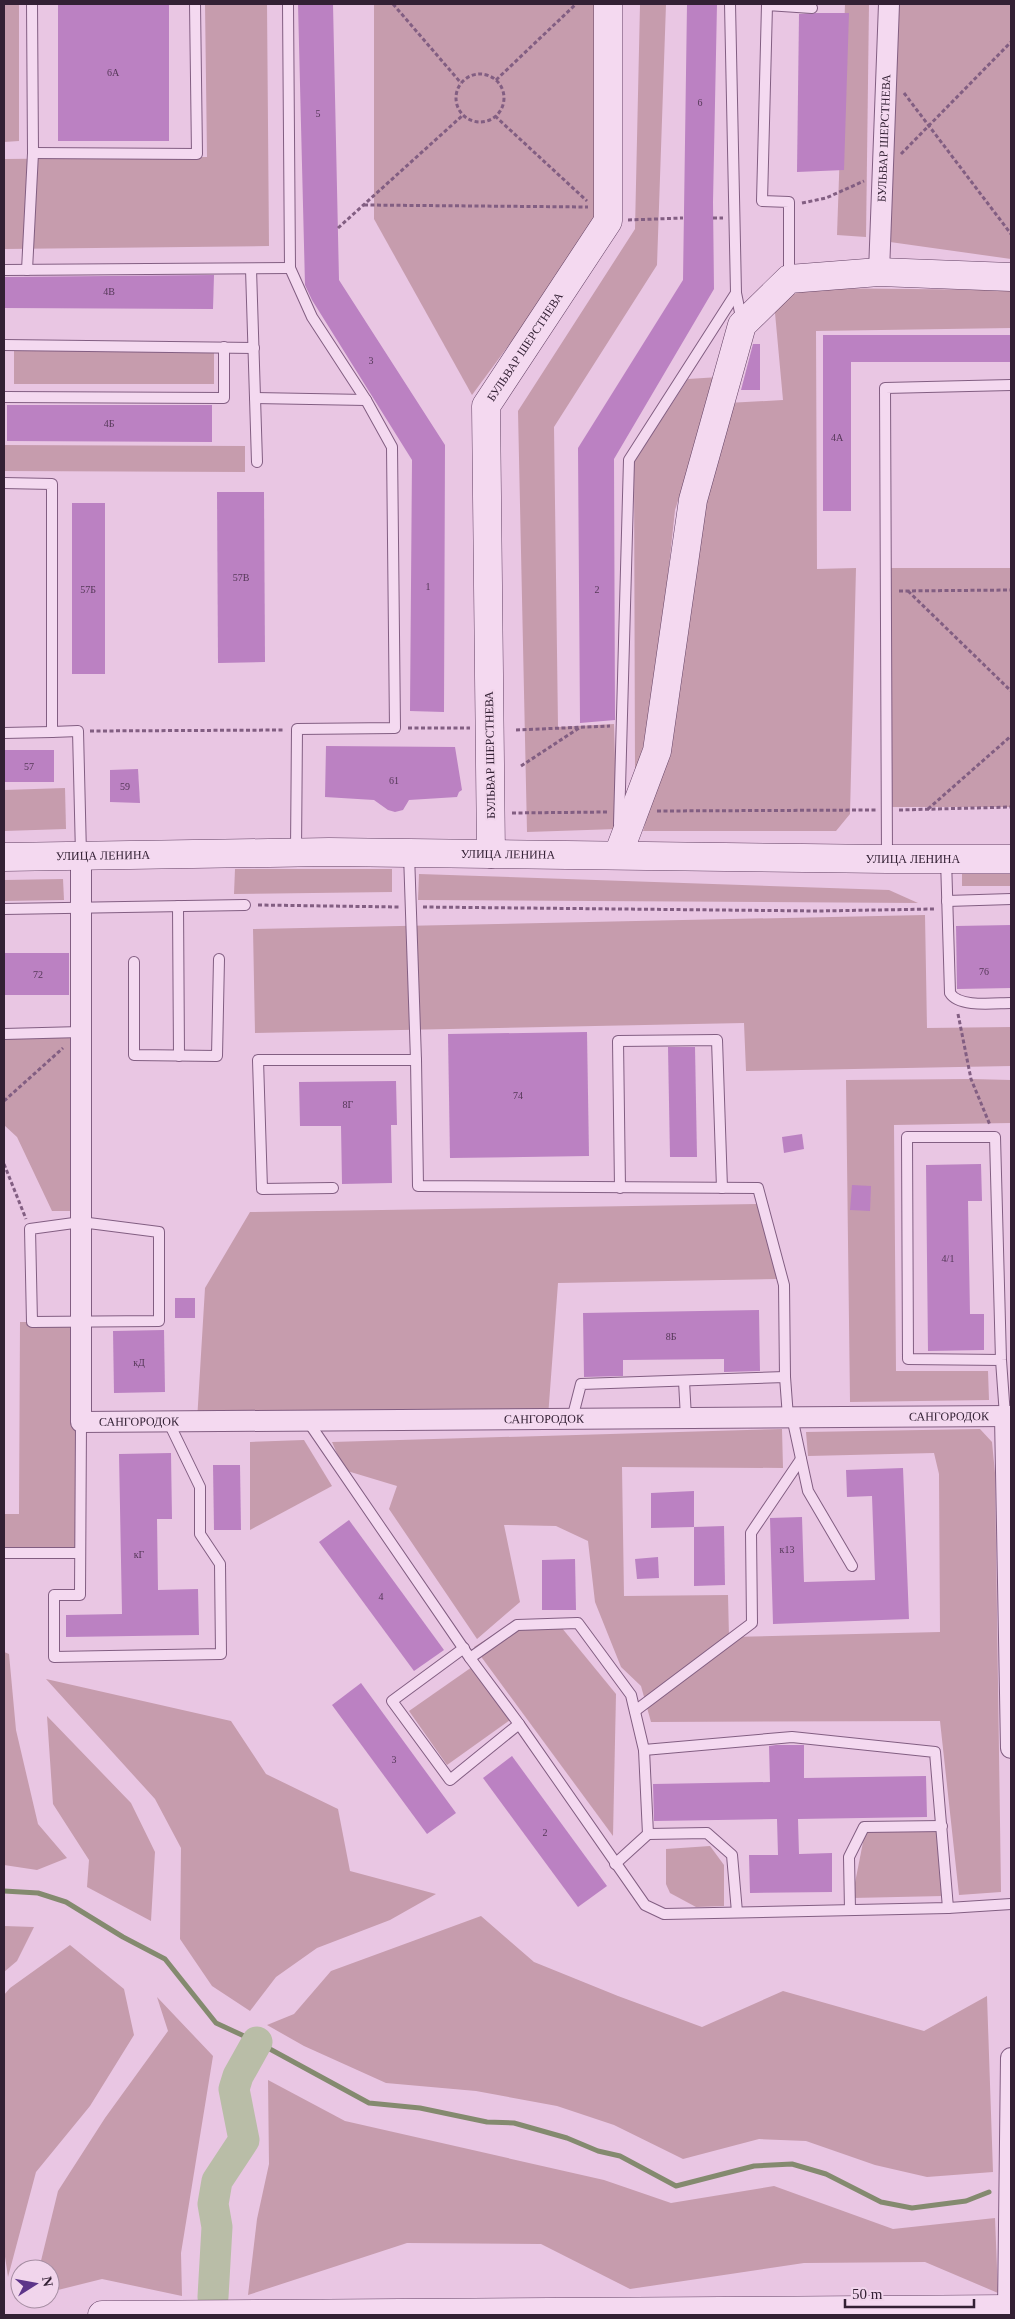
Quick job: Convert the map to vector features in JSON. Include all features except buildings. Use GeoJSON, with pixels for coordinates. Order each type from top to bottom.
{"type":"FeatureCollection","features":[{"type":"Feature","properties":{"kind":"main road"},"geometry":{"type":"LineString","coordinates":[[608,4],[608,221]]}},
{"type":"Feature","properties":{"kind":"main road","name":"БУЛЬВАР ШЕРСТНЕВА"},"geometry":{"type":"LineString","coordinates":[[491,854],[490,814],[503,729],[486,406],[608,221]]}},
{"type":"Feature","properties":{"kind":"main road"},"geometry":{"type":"LineString","coordinates":[[618,855],[627,811],[657,751],[694,500],[742,325],[789,279],[879,272],[1011,277]]}},
{"type":"Feature","properties":{"kind":"main road","name":"УЛИЦА ЛЕНИНА"},"geometry":{"type":"LineString","coordinates":[[4,857],[296,852],[1011,859]]}},
{"type":"Feature","properties":{"kind":"main road"},"geometry":{"type":"LineString","coordinates":[[102,2315],[1010,2309]]}},
{"type":"Feature","properties":{"kind":"street","name":"БУЛЬВАР ШЕРСТНЕВА"},"geometry":{"type":"LineString","coordinates":[[879,272],[889,4]]}},
{"type":"Feature","properties":{"kind":"street"},"geometry":{"type":"LineString","coordinates":[[81,856],[81,1422]]}},
{"type":"Feature","properties":{"kind":"street"},"geometry":{"type":"LineString","coordinates":[[1008,1416],[1011,1748]]}},
{"type":"Feature","properties":{"kind":"street","name":"САНГОРОДОК"},"geometry":{"type":"LineString","coordinates":[[81,1422],[1008,1416]]}},
{"type":"Feature","properties":{"kind":"street"},"geometry":{"type":"LineString","coordinates":[[1010,2309],[1011,2058]]}},
{"type":"Feature","properties":{"kind":"lane"},"geometry":{"type":"LineString","coordinates":[[27,270],[33,153],[32,4]]}},
{"type":"Feature","properties":{"kind":"lane"},"geometry":{"type":"LineString","coordinates":[[33,153],[197,154],[194,4]]}},
{"type":"Feature","properties":{"kind":"lane"},"geometry":{"type":"LineString","coordinates":[[288,4],[290,268],[312,317],[366,400],[392,447],[395,728],[297,729],[296,852]]}},
{"type":"Feature","properties":{"kind":"lane"},"geometry":{"type":"LineString","coordinates":[[730,4],[736,293],[742,325]]}},
{"type":"Feature","properties":{"kind":"lane"},"geometry":{"type":"LineString","coordinates":[[789,279],[790,202],[762,201],[767,5],[812,8]]}},
{"type":"Feature","properties":{"kind":"lane"},"geometry":{"type":"LineString","coordinates":[[4,270],[290,268]]}},
{"type":"Feature","properties":{"kind":"lane"},"geometry":{"type":"LineString","coordinates":[[252,269],[257,462]]}},
{"type":"Feature","properties":{"kind":"lane"},"geometry":{"type":"LineString","coordinates":[[627,811],[622,726],[629,460],[736,293]]}},
{"type":"Feature","properties":{"kind":"lane"},"geometry":{"type":"LineString","coordinates":[[4,344],[254,348]]}},
{"type":"Feature","properties":{"kind":"lane"},"geometry":{"type":"LineString","coordinates":[[4,396],[224,398],[224,347]]}},
{"type":"Feature","properties":{"kind":"lane"},"geometry":{"type":"LineString","coordinates":[[887,859],[885,388],[1011,386]]}},
{"type":"Feature","properties":{"kind":"lane"},"geometry":{"type":"LineString","coordinates":[[255,398],[366,400]]}},
{"type":"Feature","properties":{"kind":"lane"},"geometry":{"type":"LineString","coordinates":[[4,483],[52,484],[52,732]]}},
{"type":"Feature","properties":{"kind":"lane"},"geometry":{"type":"LineString","coordinates":[[4,733],[78,732],[81,856]]}},
{"type":"Feature","properties":{"kind":"lane"},"geometry":{"type":"LineString","coordinates":[[408,853],[416,1060],[418,1186],[758,1188],[784,1285],[785,1377],[790,1417],[808,1491],[852,1566]]}},
{"type":"Feature","properties":{"kind":"lane"},"geometry":{"type":"LineString","coordinates":[[946,858],[949,988],[956,1000],[965,1003],[1011,1003]]}},
{"type":"Feature","properties":{"kind":"lane"},"geometry":{"type":"LineString","coordinates":[[947,905],[1011,899]]}},
{"type":"Feature","properties":{"kind":"lane"},"geometry":{"type":"LineString","coordinates":[[4,909],[245,905]]}},
{"type":"Feature","properties":{"kind":"lane"},"geometry":{"type":"LineString","coordinates":[[178,906],[179,1056]]}},
{"type":"Feature","properties":{"kind":"lane"},"geometry":{"type":"LineString","coordinates":[[134,962],[134,1055],[217,1056],[219,959]]}},
{"type":"Feature","properties":{"kind":"lane"},"geometry":{"type":"LineString","coordinates":[[4,1034],[81,1032]]}},
{"type":"Feature","properties":{"kind":"lane"},"geometry":{"type":"LineString","coordinates":[[620,1188],[618,1041],[717,1040],[722,1188]]}},
{"type":"Feature","properties":{"kind":"lane"},"geometry":{"type":"LineString","coordinates":[[333,1188],[262,1189],[258,1060],[416,1060]]}},
{"type":"Feature","properties":{"kind":"lane"},"geometry":{"type":"LineString","coordinates":[[1001,1360],[908,1359],[907,1137],[995,1137],[1001,1360],[1008,1416]]}},
{"type":"Feature","properties":{"kind":"lane"},"geometry":{"type":"LineString","coordinates":[[81,1222],[158,1232],[159,1321],[32,1322],[30,1228],[81,1222]]}},
{"type":"Feature","properties":{"kind":"lane"},"geometry":{"type":"LineString","coordinates":[[572,1419],[581,1384],[785,1377]]}},
{"type":"Feature","properties":{"kind":"lane"},"geometry":{"type":"LineString","coordinates":[[684,1381],[686,1418]]}},
{"type":"Feature","properties":{"kind":"lane"},"geometry":{"type":"LineString","coordinates":[[307,1420],[470,1658],[645,1905],[664,1914],[948,1908],[1011,1904]]}},
{"type":"Feature","properties":{"kind":"lane"},"geometry":{"type":"LineString","coordinates":[[81,1422],[80,1595],[54,1595],[54,1657],[220,1654],[220,1564],[200,1534],[200,1487],[168,1421]]}},
{"type":"Feature","properties":{"kind":"lane"},"geometry":{"type":"LineString","coordinates":[[635,1711],[752,1623],[752,1534],[801,1459]]}},
{"type":"Feature","properties":{"kind":"lane"},"geometry":{"type":"LineString","coordinates":[[4,1553],[80,1553]]}},
{"type":"Feature","properties":{"kind":"lane"},"geometry":{"type":"LineString","coordinates":[[470,1658],[517,1625],[578,1623],[631,1695],[644,1750],[648,1834]]}},
{"type":"Feature","properties":{"kind":"lane"},"geometry":{"type":"LineString","coordinates":[[464,1648],[392,1701],[450,1780],[518,1724]]}},
{"type":"Feature","properties":{"kind":"lane"},"geometry":{"type":"LineString","coordinates":[[644,1750],[792,1737],[935,1752],[948,1908]]}},
{"type":"Feature","properties":{"kind":"lane"},"geometry":{"type":"LineString","coordinates":[[850,1910],[849,1857],[864,1826],[942,1826]]}},
{"type":"Feature","properties":{"kind":"lane"},"geometry":{"type":"LineString","coordinates":[[616,1864],[648,1834],[708,1833],[732,1855],[737,1912]]}},
{"type":"Feature","properties":{"kind":"path"},"geometry":{"type":"LineString","coordinates":[[393,4],[461,83]]}},
{"type":"Feature","properties":{"kind":"path"},"geometry":{"type":"LineString","coordinates":[[496,80],[576,4]]}},
{"type":"Feature","properties":{"kind":"path"},"geometry":{"type":"LineString","coordinates":[[826,198],[883,172],[1011,42]]}},
{"type":"Feature","properties":{"kind":"path"},"geometry":{"type":"LineString","coordinates":[[887,71],[1011,234]]}},
{"type":"Feature","properties":{"kind":"path"},"geometry":{"type":"LineString","coordinates":[[472,74],[484,74],[496,80],[503,91],[503,105],[495,116],[486,121],[474,121],[463,115],[457,104],[456,92],[461,83],[472,74]]}},
{"type":"Feature","properties":{"kind":"path"},"geometry":{"type":"LineString","coordinates":[[338,228],[463,115]]}},
{"type":"Feature","properties":{"kind":"path"},"geometry":{"type":"LineString","coordinates":[[364,205],[594,207],[495,116]]}},
{"type":"Feature","properties":{"kind":"path"},"geometry":{"type":"LineString","coordinates":[[608,221],[683,218]]}},
{"type":"Feature","properties":{"kind":"path"},"geometry":{"type":"LineString","coordinates":[[886,593],[1011,590]]}},
{"type":"Feature","properties":{"kind":"path"},"geometry":{"type":"LineString","coordinates":[[908,591],[1011,690]]}},
{"type":"Feature","properties":{"kind":"path"},"geometry":{"type":"LineString","coordinates":[[395,728],[503,729],[622,726]]}},
{"type":"Feature","properties":{"kind":"path"},"geometry":{"type":"LineString","coordinates":[[521,766],[580,727]]}},
{"type":"Feature","properties":{"kind":"path"},"geometry":{"type":"LineString","coordinates":[[78,732],[297,729]]}},
{"type":"Feature","properties":{"kind":"path"},"geometry":{"type":"LineString","coordinates":[[928,810],[1011,736]]}},
{"type":"Feature","properties":{"kind":"path"},"geometry":{"type":"LineString","coordinates":[[490,814],[627,811],[928,810],[1011,807]]}},
{"type":"Feature","properties":{"kind":"path"},"geometry":{"type":"LineString","coordinates":[[245,905],[818,910],[947,905]]}},
{"type":"Feature","properties":{"kind":"path"},"geometry":{"type":"LineString","coordinates":[[956,1000],[971,1079],[995,1137]]}},
{"type":"Feature","properties":{"kind":"path"},"geometry":{"type":"LineString","coordinates":[[4,1101],[81,1032]]}},
{"type":"Feature","properties":{"kind":"path"},"geometry":{"type":"LineString","coordinates":[[4,1164],[30,1228]]}},
{"type":"Feature","properties":{"kind":"shaded area"},"geometry":{"type":"Polygon","coordinates":[[[4,4],[19,4],[19,141],[4,142],[4,4]]]}},
{"type":"Feature","properties":{"kind":"shaded area"},"geometry":{"type":"Polygon","coordinates":[[[205,4],[267,4],[269,246],[4,249],[4,159],[207,157],[205,4]]]}},
{"type":"Feature","properties":{"kind":"shaded area"},"geometry":{"type":"Polygon","coordinates":[[[374,4],[601,4],[601,220],[472,395],[374,219],[374,4]]]}},
{"type":"Feature","properties":{"kind":"shaded area"},"geometry":{"type":"Polygon","coordinates":[[[640,4],[666,4],[657,265],[554,427],[558,727],[614,724],[617,829],[527,832],[518,411],[635,229],[640,4]]]}},
{"type":"Feature","properties":{"kind":"shaded area"},"geometry":{"type":"Polygon","coordinates":[[[845,4],[869,4],[866,237],[837,235],[845,4]]]}},
{"type":"Feature","properties":{"kind":"shaded area"},"geometry":{"type":"Polygon","coordinates":[[[899,4],[1011,4],[1011,259],[890,242],[899,4]]]}},
{"type":"Feature","properties":{"kind":"shaded area"},"geometry":{"type":"Polygon","coordinates":[[[809,288],[1011,290],[1011,328],[816,331],[817,569],[856,568],[850,814],[836,831],[643,831],[665,752],[699,504],[727,403],[783,400],[774,302],[809,288]]]}},
{"type":"Feature","properties":{"kind":"shaded area"},"geometry":{"type":"Polygon","coordinates":[[[14,347],[214,348],[214,384],[14,384],[14,347]]]}},
{"type":"Feature","properties":{"kind":"shaded area"},"geometry":{"type":"Polygon","coordinates":[[[719,377],[675,510],[652,726],[635,772],[634,462],[688,379],[719,377]]]}},
{"type":"Feature","properties":{"kind":"shaded area"},"geometry":{"type":"Polygon","coordinates":[[[4,445],[245,446],[245,472],[4,471],[4,445]]]}},
{"type":"Feature","properties":{"kind":"shaded area"},"geometry":{"type":"Polygon","coordinates":[[[889,568],[1011,568],[1011,807],[888,807],[889,568]]]}},
{"type":"Feature","properties":{"kind":"shaded area"},"geometry":{"type":"Polygon","coordinates":[[[65,788],[66,829],[4,831],[4,790],[65,788]]]}},
{"type":"Feature","properties":{"kind":"shaded area"},"geometry":{"type":"Polygon","coordinates":[[[235,869],[392,869],[392,892],[234,894],[235,869]]]}},
{"type":"Feature","properties":{"kind":"shaded area"},"geometry":{"type":"Polygon","coordinates":[[[419,874],[889,890],[918,903],[418,900],[419,874]]]}},
{"type":"Feature","properties":{"kind":"shaded area"},"geometry":{"type":"Polygon","coordinates":[[[962,874],[1011,874],[1011,886],[962,886],[962,874]]]}},
{"type":"Feature","properties":{"kind":"shaded area"},"geometry":{"type":"Polygon","coordinates":[[[63,879],[64,900],[4,901],[4,880],[63,879]]]}},
{"type":"Feature","properties":{"kind":"shaded area"},"geometry":{"type":"Polygon","coordinates":[[[925,915],[927,1028],[1011,1027],[1011,1066],[746,1071],[744,1023],[255,1033],[253,929],[925,915]]]}},
{"type":"Feature","properties":{"kind":"shaded area"},"geometry":{"type":"Polygon","coordinates":[[[77,1036],[78,1211],[52,1211],[17,1137],[4,1125],[4,1038],[77,1036]]]}},
{"type":"Feature","properties":{"kind":"shaded area"},"geometry":{"type":"Polygon","coordinates":[[[846,1080],[1011,1080],[1011,1123],[894,1125],[896,1371],[988,1371],[989,1400],[850,1402],[846,1080]]]}},
{"type":"Feature","properties":{"kind":"shaded area"},"geometry":{"type":"Polygon","coordinates":[[[757,1204],[777,1279],[558,1283],[548,1417],[197,1421],[205,1288],[250,1212],[757,1204]]]}},
{"type":"Feature","properties":{"kind":"shaded area"},"geometry":{"type":"Polygon","coordinates":[[[20,1322],[78,1322],[77,1551],[4,1551],[4,1514],[19,1514],[20,1322]]]}},
{"type":"Feature","properties":{"kind":"shaded area"},"geometry":{"type":"Polygon","coordinates":[[[782,1429],[783,1468],[622,1467],[624,1596],[728,1595],[729,1637],[940,1632],[939,1474],[934,1453],[808,1456],[806,1432],[980,1429],[992,1442],[995,1473],[1001,1892],[959,1895],[940,1721],[651,1722],[641,1686],[621,1667],[595,1602],[588,1541],[556,1526],[504,1525],[520,1602],[477,1639],[389,1509],[397,1486],[344,1470],[332,1442],[782,1429]]]}},
{"type":"Feature","properties":{"kind":"shaded area"},"geometry":{"type":"Polygon","coordinates":[[[304,1440],[332,1486],[250,1530],[250,1442],[304,1440]]]}},
{"type":"Feature","properties":{"kind":"shaded area"},"geometry":{"type":"Polygon","coordinates":[[[557,1622],[616,1694],[613,1836],[474,1647],[511,1624],[557,1622]]]}},
{"type":"Feature","properties":{"kind":"shaded area"},"geometry":{"type":"Polygon","coordinates":[[[4,1652],[9,1654],[16,1730],[38,1824],[67,1858],[37,1870],[4,1865],[4,1652]]]}},
{"type":"Feature","properties":{"kind":"shaded area"},"geometry":{"type":"Polygon","coordinates":[[[472,1667],[510,1720],[447,1765],[409,1711],[472,1667]]]}},
{"type":"Feature","properties":{"kind":"shaded area"},"geometry":{"type":"Polygon","coordinates":[[[46,1679],[231,1721],[266,1774],[338,1809],[350,1871],[436,1894],[390,1920],[317,1948],[276,1977],[250,2011],[212,1986],[180,1939],[181,1848],[155,1799],[46,1679]]]}},
{"type":"Feature","properties":{"kind":"shaded area"},"geometry":{"type":"Polygon","coordinates":[[[47,1716],[131,1803],[155,1852],[151,1921],[87,1887],[89,1860],[53,1804],[47,1716]]]}},
{"type":"Feature","properties":{"kind":"shaded area"},"geometry":{"type":"Polygon","coordinates":[[[939,1830],[943,1896],[852,1898],[865,1832],[939,1830]]]}},
{"type":"Feature","properties":{"kind":"shaded area"},"geometry":{"type":"Polygon","coordinates":[[[710,1846],[724,1865],[724,1906],[696,1907],[670,1893],[666,1884],[666,1849],[710,1846]]]}},
{"type":"Feature","properties":{"kind":"shaded area"},"geometry":{"type":"Polygon","coordinates":[[[481,1916],[534,1962],[702,2027],[783,1991],[924,2031],[987,1996],[993,2172],[927,2177],[875,2165],[806,2141],[759,2139],[683,2159],[614,2125],[557,2106],[476,2091],[386,2083],[304,2046],[267,2025],[294,2014],[331,1971],[481,1916]]]}},
{"type":"Feature","properties":{"kind":"shaded area"},"geometry":{"type":"Polygon","coordinates":[[[4,1926],[34,1927],[17,1961],[4,1972],[4,1926]]]}},
{"type":"Feature","properties":{"kind":"shaded area"},"geometry":{"type":"Polygon","coordinates":[[[70,1945],[124,1989],[134,2035],[90,2106],[36,2172],[13,2259],[10,2259],[8,2277],[4,2250],[4,1995],[10,1988],[70,1945]]]}},
{"type":"Feature","properties":{"kind":"shaded area"},"geometry":{"type":"Polygon","coordinates":[[[157,1997],[213,2056],[181,2253],[182,2296],[102,2279],[60,2290],[60,2259],[41,2259],[58,2191],[105,2118],[168,2031],[157,1997]]]}},
{"type":"Feature","properties":{"kind":"shaded area"},"geometry":{"type":"Polygon","coordinates":[[[268,2080],[345,2121],[604,2180],[671,2203],[774,2186],[893,2229],[995,2218],[998,2293],[925,2262],[804,2263],[630,2289],[541,2244],[407,2243],[248,2295],[257,2219],[269,2164],[268,2080]]]}},
{"type":"Feature","properties":{"kind":"waterway"},"geometry":{"type":"LineString","coordinates":[[4,1891],[38,1893],[66,1902],[123,1937],[165,1959],[216,2023],[257,2042],[369,2103],[420,2108],[487,2122],[514,2123],[567,2138],[598,2151],[620,2156],[676,2186],[754,2166],[792,2164],[826,2174],[881,2202],[912,2208],[966,2201],[989,2192]]}},
{"type":"Feature","properties":{"kind":"waterway"},"geometry":{"type":"LineString","coordinates":[[213,2297],[217,2227],[213,2204],[217,2181],[244,2140],[234,2089],[238,2076],[257,2042]]}}]}
